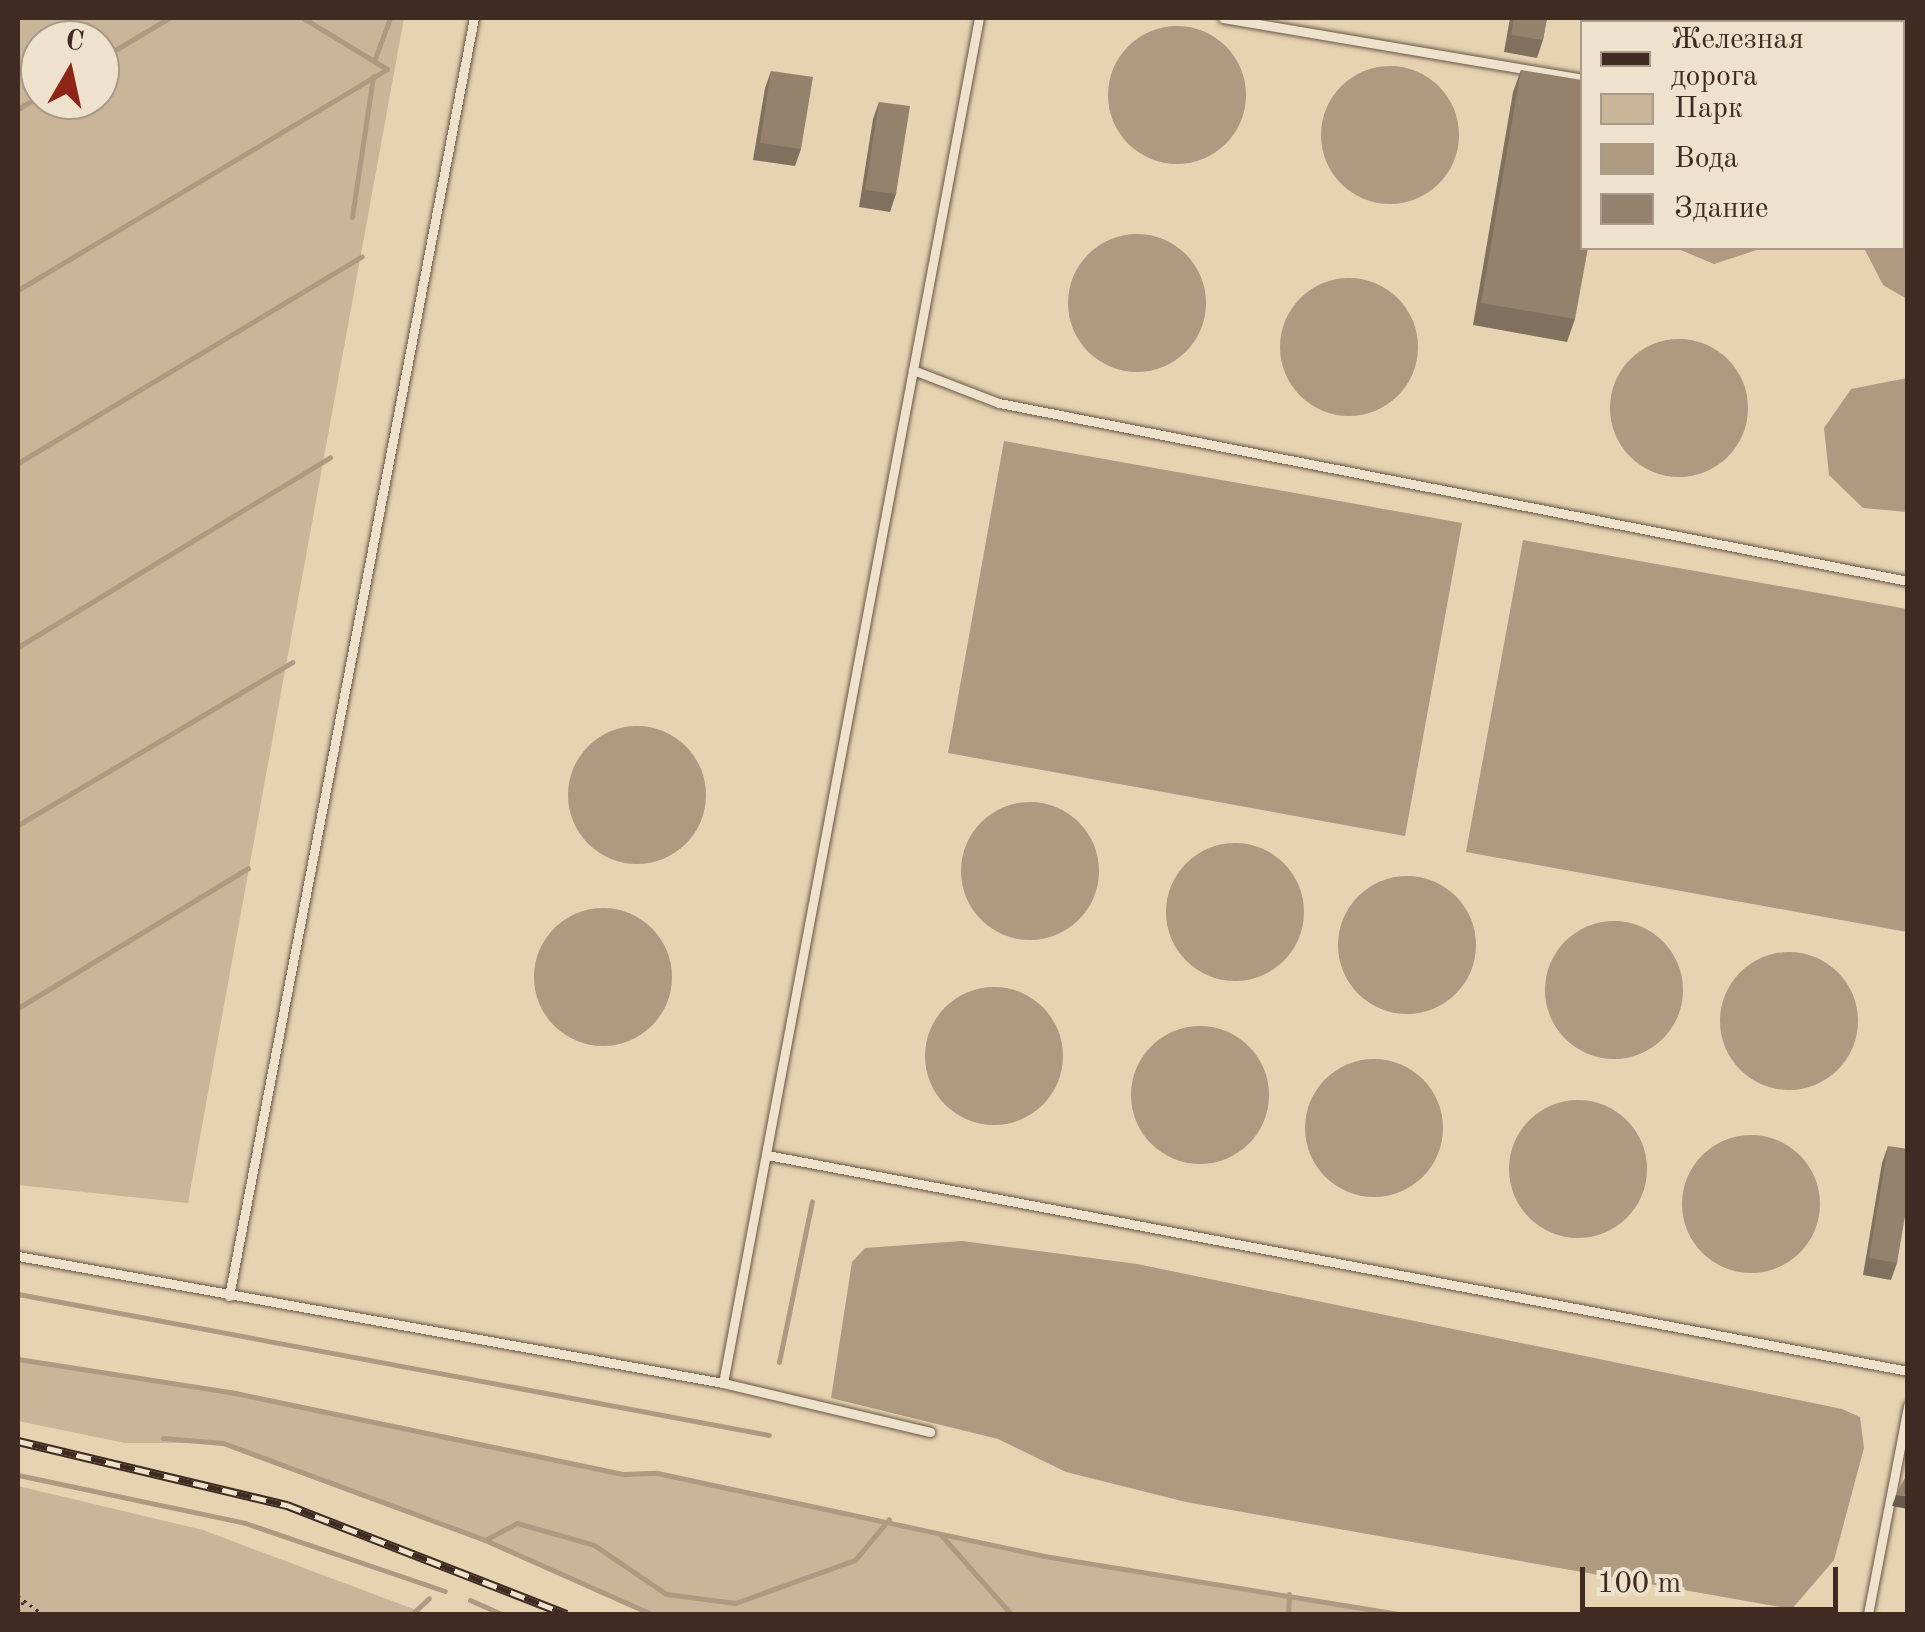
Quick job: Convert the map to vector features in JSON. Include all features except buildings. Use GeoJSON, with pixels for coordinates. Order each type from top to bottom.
{"type":"FeatureCollection","features":[{"type":"Feature","properties":{"kind":"lane"},"geometry":{"type":"LineString","coordinates":[[229,1296],[474,18]]}},
{"type":"Feature","properties":{"kind":"lane"},"geometry":{"type":"LineString","coordinates":[[723,1383],[979,18]]}},
{"type":"Feature","properties":{"kind":"lane"},"geometry":{"type":"LineString","coordinates":[[1223,18],[1580,79]]}},
{"type":"Feature","properties":{"kind":"lane"},"geometry":{"type":"LineString","coordinates":[[913,370],[999,402],[1908,582]]}},
{"type":"Feature","properties":{"kind":"lane"},"geometry":{"type":"LineString","coordinates":[[767,1155],[1908,1371]]}},
{"type":"Feature","properties":{"kind":"lane"},"geometry":{"type":"LineString","coordinates":[[18,1256],[723,1383],[930,1432]]}},
{"type":"Feature","properties":{"kind":"lane"},"geometry":{"type":"LineString","coordinates":[[1868,1614],[1908,1406]]}},
{"type":"Feature","properties":{"kind":"path"},"geometry":{"type":"LineString","coordinates":[[18,1596],[44,1614]]}},
{"type":"Feature","properties":{"kind":"path"},"geometry":{"type":"LineString","coordinates":[[18,1610],[24,1600]]}},
{"type":"Feature","properties":{"kind":"green space"},"geometry":{"type":"Polygon","coordinates":[[[18,18],[404,18],[188,1203],[18,1185],[18,18]]]}},
{"type":"Feature","properties":{"kind":"green space"},"geometry":{"type":"Polygon","coordinates":[[[18,1359],[235,1393],[624,1474],[657,1473],[1044,1556],[1400,1614],[651,1614],[485,1540],[223,1443],[125,1443],[18,1421],[18,1359]]]}},
{"type":"Feature","properties":{"kind":"green space"},"geometry":{"type":"Polygon","coordinates":[[[18,1486],[203,1530],[427,1614],[18,1614],[18,1486]]]}},
{"type":"Feature","properties":{"kind":"water"},"geometry":{"type":"Polygon","coordinates":[[[1177,26],[1203,32],[1226,46],[1240,69],[1246,95],[1240,121],[1226,144],[1203,158],[1177,164],[1151,158],[1128,144],[1114,121],[1108,95],[1114,69],[1128,46],[1151,32],[1177,26]]]}},
{"type":"Feature","properties":{"kind":"water"},"geometry":{"type":"Polygon","coordinates":[[[1390,66],[1416,71],[1439,86],[1454,109],[1459,135],[1454,161],[1439,184],[1416,199],[1390,204],[1364,199],[1341,184],[1326,161],[1321,135],[1326,109],[1341,86],[1364,71],[1390,66]]]}},
{"type":"Feature","properties":{"kind":"water"},"geometry":{"type":"Polygon","coordinates":[[[1907,171],[1907,299],[1883,285],[1865,250],[1905,250],[1907,171]]]}},
{"type":"Feature","properties":{"kind":"water"},"geometry":{"type":"Polygon","coordinates":[[[1137,234],[1163,240],[1186,254],[1200,277],[1206,303],[1200,329],[1186,352],[1163,366],[1137,372],[1111,366],[1088,352],[1074,329],[1068,303],[1074,277],[1088,254],[1111,240],[1137,234]]]}},
{"type":"Feature","properties":{"kind":"water"},"geometry":{"type":"Polygon","coordinates":[[[1681,250],[1757,250],[1714,264],[1681,250]]]}},
{"type":"Feature","properties":{"kind":"water"},"geometry":{"type":"Polygon","coordinates":[[[1349,278],[1375,283],[1398,298],[1413,321],[1418,347],[1413,373],[1398,396],[1375,411],[1349,416],[1323,411],[1300,396],[1285,373],[1280,347],[1285,321],[1300,298],[1323,283],[1349,278]]]}},
{"type":"Feature","properties":{"kind":"water"},"geometry":{"type":"Polygon","coordinates":[[[1679,339],[1705,345],[1728,359],[1742,382],[1748,408],[1742,434],[1728,457],[1705,471],[1679,477],[1653,471],[1630,457],[1616,434],[1610,408],[1616,382],[1630,359],[1653,345],[1679,339]]]}},
{"type":"Feature","properties":{"kind":"water"},"geometry":{"type":"Polygon","coordinates":[[[1907,378],[1907,512],[1863,508],[1829,475],[1824,428],[1851,389],[1907,378]]]}},
{"type":"Feature","properties":{"kind":"water"},"geometry":{"type":"Polygon","coordinates":[[[1004,441],[1462,523],[1405,836],[948,753],[1004,441]]]}},
{"type":"Feature","properties":{"kind":"water"},"geometry":{"type":"Polygon","coordinates":[[[1523,540],[1907,609],[1907,932],[1466,852],[1523,540]]]}},
{"type":"Feature","properties":{"kind":"water"},"geometry":{"type":"Polygon","coordinates":[[[637,726],[663,731],[686,746],[701,769],[706,795],[701,821],[686,844],[663,859],[637,864],[611,859],[588,844],[573,821],[568,795],[573,769],[588,746],[611,731],[637,726]]]}},
{"type":"Feature","properties":{"kind":"water"},"geometry":{"type":"Polygon","coordinates":[[[1030,802],[1056,808],[1079,822],[1093,845],[1099,871],[1093,897],[1079,920],[1056,934],[1030,940],[1004,934],[981,920],[967,897],[961,871],[967,845],[981,822],[1004,808],[1030,802]]]}},
{"type":"Feature","properties":{"kind":"water"},"geometry":{"type":"Polygon","coordinates":[[[1235,843],[1261,849],[1284,863],[1298,886],[1304,912],[1298,938],[1284,961],[1261,975],[1235,981],[1209,975],[1186,961],[1172,938],[1166,912],[1172,886],[1186,863],[1209,849],[1235,843]]]}},
{"type":"Feature","properties":{"kind":"water"},"geometry":{"type":"Polygon","coordinates":[[[1407,876],[1433,881],[1456,896],[1471,919],[1476,945],[1471,971],[1456,994],[1433,1009],[1407,1014],[1381,1009],[1358,994],[1343,971],[1338,945],[1343,919],[1358,896],[1381,881],[1407,876]]]}},
{"type":"Feature","properties":{"kind":"water"},"geometry":{"type":"Polygon","coordinates":[[[603,908],[629,914],[652,928],[666,951],[672,977],[666,1003],[652,1026],[629,1040],[603,1046],[577,1040],[554,1026],[540,1003],[534,977],[540,951],[554,928],[577,914],[603,908]]]}},
{"type":"Feature","properties":{"kind":"water"},"geometry":{"type":"Polygon","coordinates":[[[1614,921],[1640,927],[1663,941],[1677,964],[1683,990],[1677,1016],[1663,1039],[1640,1053],[1614,1059],[1588,1053],[1565,1039],[1551,1016],[1545,990],[1551,964],[1565,941],[1588,927],[1614,921]]]}},
{"type":"Feature","properties":{"kind":"water"},"geometry":{"type":"Polygon","coordinates":[[[1789,952],[1815,957],[1838,972],[1853,995],[1858,1021],[1853,1047],[1838,1070],[1815,1085],[1789,1090],[1763,1085],[1740,1070],[1725,1047],[1720,1021],[1725,995],[1740,972],[1763,957],[1789,952]]]}},
{"type":"Feature","properties":{"kind":"water"},"geometry":{"type":"Polygon","coordinates":[[[994,987],[1020,992],[1043,1007],[1058,1030],[1063,1056],[1058,1082],[1043,1105],[1020,1120],[994,1125],[968,1120],[945,1105],[930,1082],[925,1056],[930,1030],[945,1007],[968,992],[994,987]]]}},
{"type":"Feature","properties":{"kind":"water"},"geometry":{"type":"Polygon","coordinates":[[[1200,1026],[1226,1032],[1249,1046],[1263,1069],[1269,1095],[1263,1121],[1249,1144],[1226,1158],[1200,1164],[1174,1158],[1151,1144],[1137,1121],[1131,1095],[1137,1069],[1151,1046],[1174,1032],[1200,1026]]]}},
{"type":"Feature","properties":{"kind":"water"},"geometry":{"type":"Polygon","coordinates":[[[1374,1059],[1400,1064],[1423,1079],[1438,1102],[1443,1128],[1438,1154],[1423,1177],[1400,1192],[1374,1197],[1348,1192],[1325,1177],[1310,1154],[1305,1128],[1310,1102],[1325,1079],[1348,1064],[1374,1059]]]}},
{"type":"Feature","properties":{"kind":"water"},"geometry":{"type":"Polygon","coordinates":[[[1578,1100],[1604,1106],[1627,1120],[1641,1143],[1647,1169],[1641,1195],[1627,1218],[1604,1232],[1578,1238],[1552,1232],[1529,1218],[1515,1195],[1509,1169],[1515,1143],[1529,1120],[1552,1106],[1578,1100]]]}},
{"type":"Feature","properties":{"kind":"water"},"geometry":{"type":"Polygon","coordinates":[[[1751,1135],[1777,1141],[1800,1155],[1814,1178],[1820,1204],[1814,1230],[1800,1253],[1777,1267],[1751,1273],[1725,1267],[1702,1253],[1688,1230],[1682,1204],[1688,1178],[1702,1155],[1725,1141],[1751,1135]]]}},
{"type":"Feature","properties":{"kind":"water"},"geometry":{"type":"Polygon","coordinates":[[[962,1241],[1137,1264],[1842,1409],[1860,1417],[1864,1448],[1834,1560],[1792,1609],[1186,1502],[1066,1472],[998,1439],[831,1398],[852,1262],[865,1248],[962,1241]]]}},
{"type":"Feature","properties":{"kind":"waterway"},"geometry":{"type":"LineString","coordinates":[[120,47],[169,18]]}},
{"type":"Feature","properties":{"kind":"waterway"},"geometry":{"type":"LineString","coordinates":[[18,290],[387,69],[303,18]]}},
{"type":"Feature","properties":{"kind":"waterway"},"geometry":{"type":"LineString","coordinates":[[374,61],[390,18]]}},
{"type":"Feature","properties":{"kind":"waterway"},"geometry":{"type":"LineString","coordinates":[[352,217],[373,77]]}},
{"type":"Feature","properties":{"kind":"waterway"},"geometry":{"type":"LineString","coordinates":[[18,463],[362,256]]}},
{"type":"Feature","properties":{"kind":"waterway"},"geometry":{"type":"LineString","coordinates":[[18,647],[330,457]]}},
{"type":"Feature","properties":{"kind":"waterway"},"geometry":{"type":"LineString","coordinates":[[18,825],[292,662]]}},
{"type":"Feature","properties":{"kind":"waterway"},"geometry":{"type":"LineString","coordinates":[[18,1008],[248,868]]}},
{"type":"Feature","properties":{"kind":"waterway"},"geometry":{"type":"LineString","coordinates":[[779,1362],[812,1201]]}},
{"type":"Feature","properties":{"kind":"waterway"},"geometry":{"type":"LineString","coordinates":[[18,1294],[769,1435]]}},
{"type":"Feature","properties":{"kind":"waterway"},"geometry":{"type":"LineString","coordinates":[[18,1359],[235,1393],[624,1474],[657,1473],[1044,1556],[1400,1614]]}},
{"type":"Feature","properties":{"kind":"waterway"},"geometry":{"type":"LineString","coordinates":[[163,1438],[223,1443],[485,1540],[651,1614]]}},
{"type":"Feature","properties":{"kind":"waterway"},"geometry":{"type":"LineString","coordinates":[[18,1475],[245,1523],[445,1591]]}},
{"type":"Feature","properties":{"kind":"waterway"},"geometry":{"type":"LineString","coordinates":[[485,1540],[517,1523],[594,1545],[666,1594],[735,1603],[855,1560],[889,1519]]}},
{"type":"Feature","properties":{"kind":"waterway"},"geometry":{"type":"LineString","coordinates":[[941,1535],[1011,1614]]}},
{"type":"Feature","properties":{"kind":"waterway"},"geometry":{"type":"LineString","coordinates":[[1288,1614],[1289,1594]]}},
{"type":"Feature","properties":{"kind":"waterway"},"geometry":{"type":"LineString","coordinates":[[412,1614],[429,1598]]}},
{"type":"Feature","properties":{"kind":"waterway"},"geometry":{"type":"LineString","coordinates":[[470,1600],[502,1614]]}},
{"type":"Feature","properties":{"kind":"railway"},"geometry":{"type":"LineString","coordinates":[[18,1441],[287,1505],[566,1614]]}}]}
